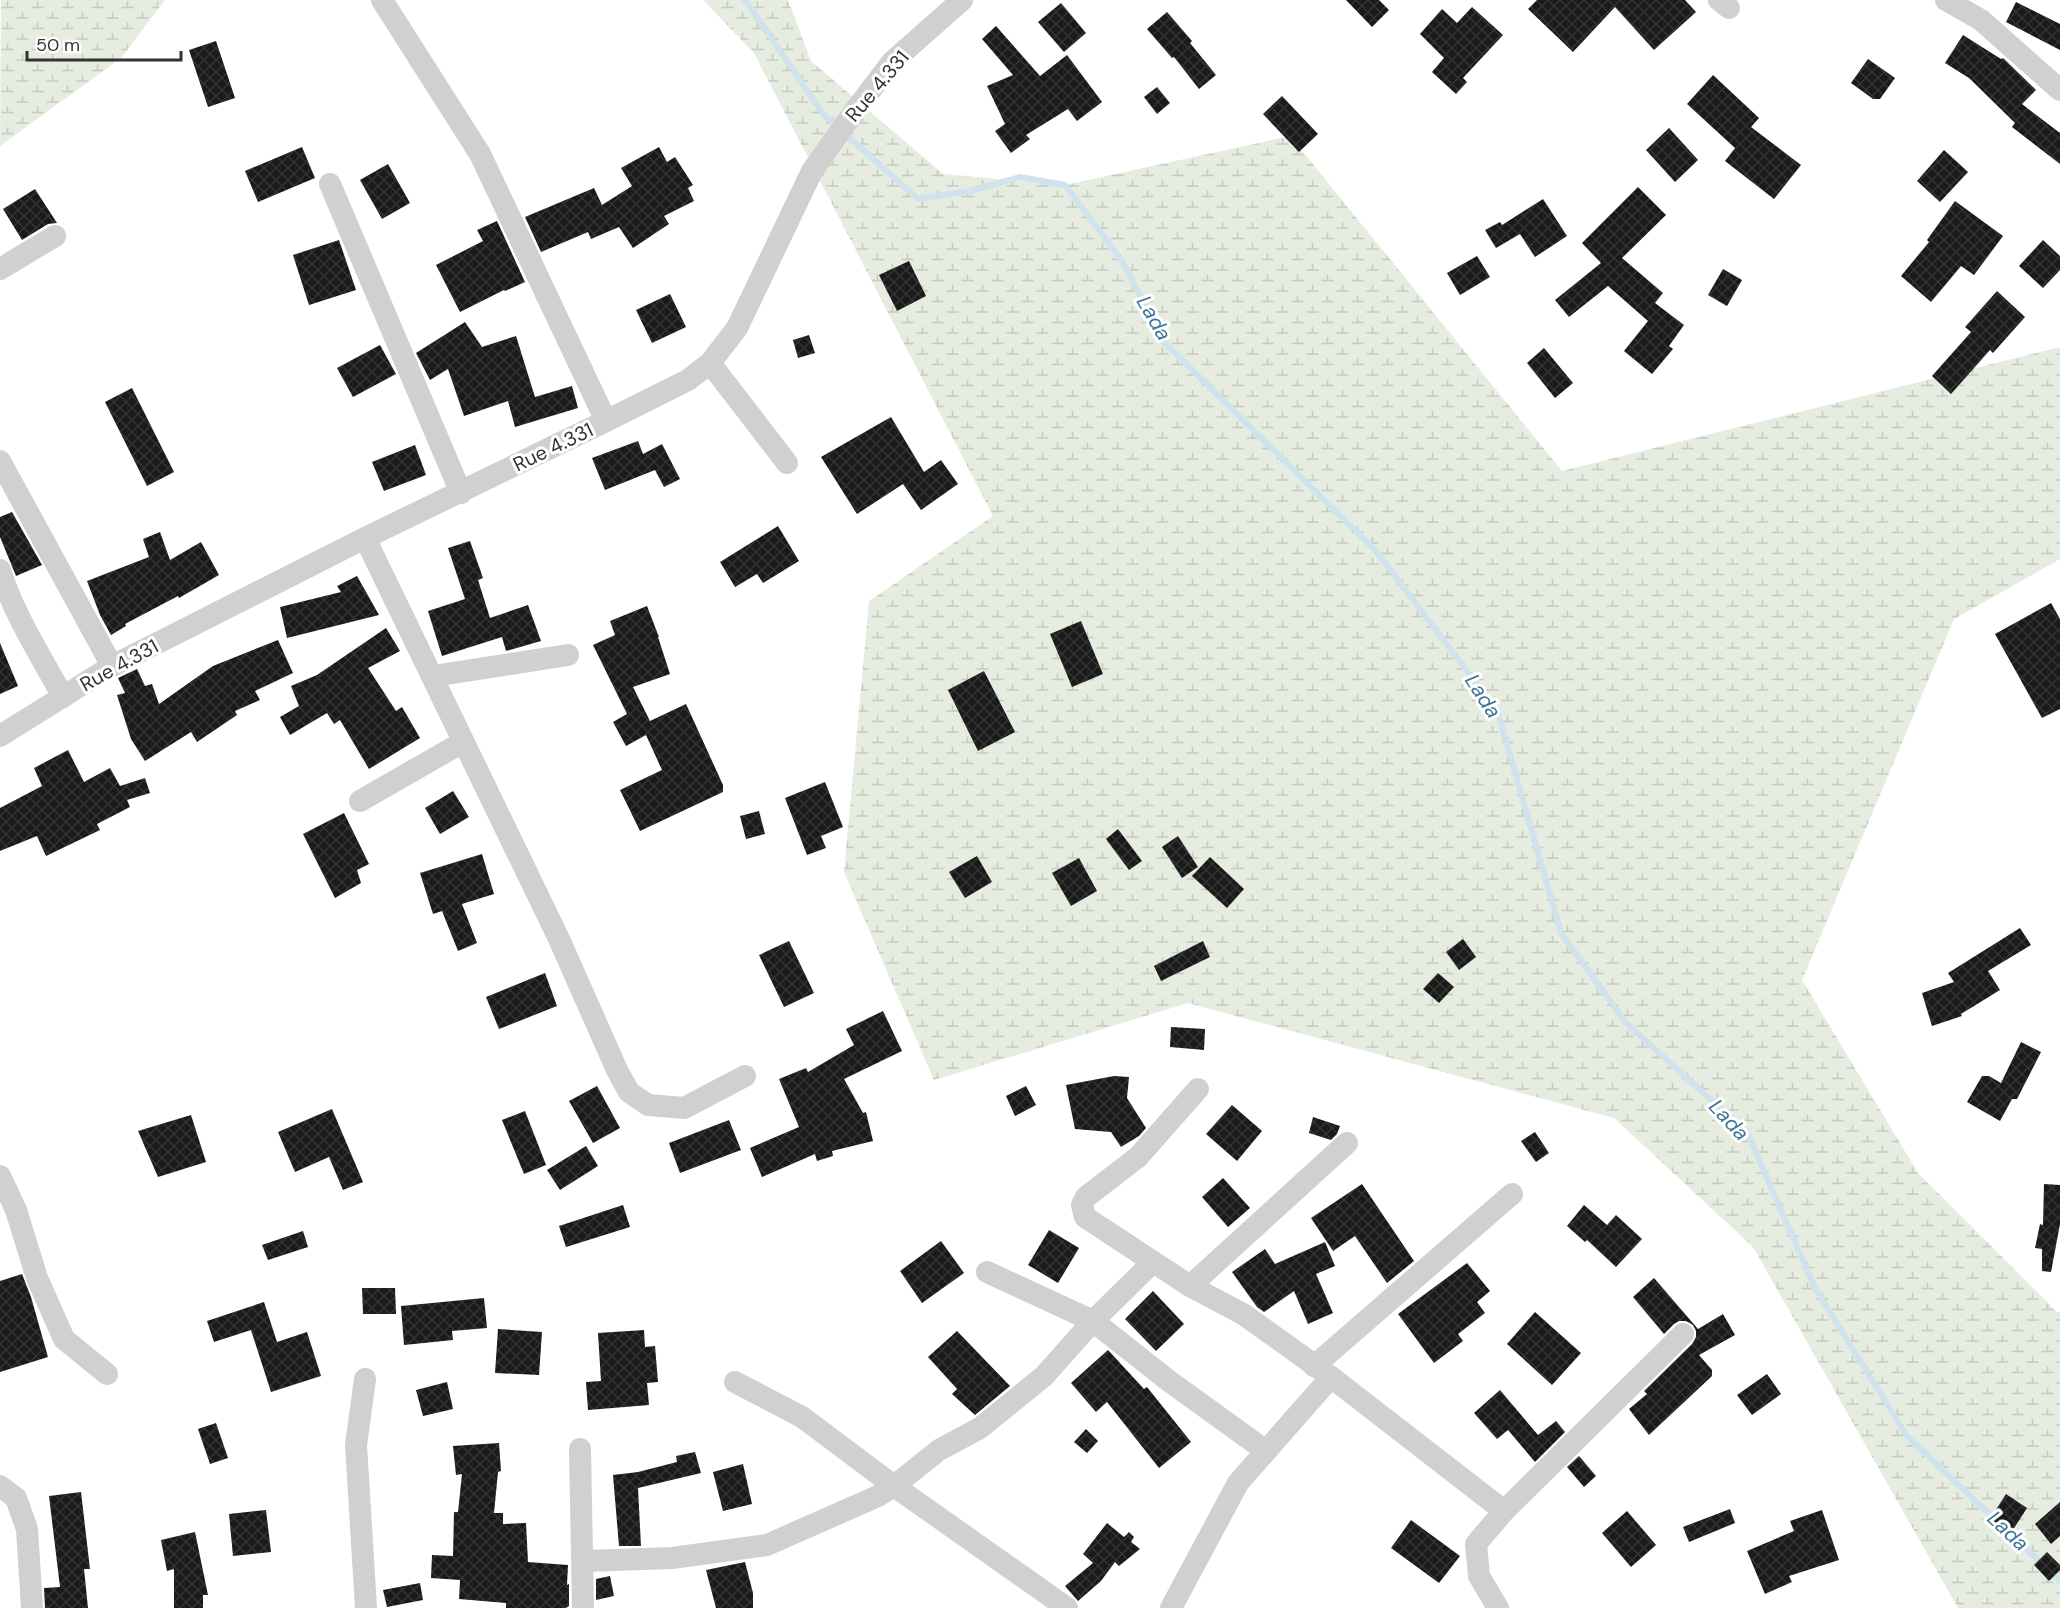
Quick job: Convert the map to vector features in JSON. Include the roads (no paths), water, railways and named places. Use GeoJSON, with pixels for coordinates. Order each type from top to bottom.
{"type":"FeatureCollection","features":[{"type":"Feature","properties":{"kind":"street"},"geometry":{"type":"LineString","coordinates":[[382,0],[480,154],[606,421]]}},
{"type":"Feature","properties":{"kind":"street","name":"Rue 4.331"},"geometry":{"type":"LineString","coordinates":[[0,736],[112,666],[365,538],[688,380],[710,363],[737,328],[812,171],[851,116],[892,62],[962,0]]}},
{"type":"Feature","properties":{"kind":"street"},"geometry":{"type":"LineString","coordinates":[[1946,0],[1981,20],[2060,90]]}},
{"type":"Feature","properties":{"kind":"street"},"geometry":{"type":"LineString","coordinates":[[330,184],[461,493]]}},
{"type":"Feature","properties":{"kind":"street"},"geometry":{"type":"LineString","coordinates":[[0,269],[55,236]]}},
{"type":"Feature","properties":{"kind":"street"},"geometry":{"type":"LineString","coordinates":[[710,363],[787,463]]}},
{"type":"Feature","properties":{"kind":"street"},"geometry":{"type":"LineString","coordinates":[[0,461],[112,666]]}},
{"type":"Feature","properties":{"kind":"street"},"geometry":{"type":"LineString","coordinates":[[365,538],[559,939],[629,1092],[648,1105],[684,1108],[745,1076]]}},
{"type":"Feature","properties":{"kind":"street"},"geometry":{"type":"LineString","coordinates":[[0,570],[18,614],[63,697]]}},
{"type":"Feature","properties":{"kind":"street"},"geometry":{"type":"LineString","coordinates":[[433,676],[568,655]]}},
{"type":"Feature","properties":{"kind":"street"},"geometry":{"type":"LineString","coordinates":[[360,801],[463,742]]}},
{"type":"Feature","properties":{"kind":"street"},"geometry":{"type":"LineString","coordinates":[[1198,1089],[1138,1157],[1086,1197],[1082,1205],[1084,1217],[1152,1263],[1244,1314],[1504,1511]]}},
{"type":"Feature","properties":{"kind":"street"},"geometry":{"type":"LineString","coordinates":[[1190,1286],[1347,1143]]}},
{"type":"Feature","properties":{"kind":"street"},"geometry":{"type":"LineString","coordinates":[[0,1176],[16,1210],[37,1278],[64,1339],[106,1374]]}},
{"type":"Feature","properties":{"kind":"street"},"geometry":{"type":"LineString","coordinates":[[1171,1608],[1238,1483],[1266,1451],[1323,1372],[1512,1194]]}},
{"type":"Feature","properties":{"kind":"street"},"geometry":{"type":"LineString","coordinates":[[584,1561],[672,1558],[767,1545],[878,1496],[939,1450],[980,1428],[1044,1376],[1093,1321],[1152,1263]]}},
{"type":"Feature","properties":{"kind":"street"},"geometry":{"type":"LineString","coordinates":[[987,1272],[1093,1321],[1169,1381],[1266,1451]]}},
{"type":"Feature","properties":{"kind":"street"},"geometry":{"type":"LineString","coordinates":[[1498,1608],[1479,1576],[1476,1544],[1504,1511],[1683,1334]]}},
{"type":"Feature","properties":{"kind":"street"},"geometry":{"type":"LineString","coordinates":[[365,1379],[356,1446],[366,1608]]}},
{"type":"Feature","properties":{"kind":"street"},"geometry":{"type":"LineString","coordinates":[[735,1382],[802,1417],[894,1486],[1067,1608]]}},
{"type":"Feature","properties":{"kind":"street"},"geometry":{"type":"LineString","coordinates":[[580,1449],[584,1561],[583,1608]]}},
{"type":"Feature","properties":{"kind":"street"},"geometry":{"type":"LineString","coordinates":[[0,1486],[16,1498],[27,1529],[32,1608]]}},
{"type":"Feature","properties":{"kind":"waterway","name":"Lada"},"geometry":{"type":"LineString","coordinates":[[745,0],[824,115],[918,199],[970,191],[1020,177],[1065,185],[1122,261],[1165,343],[1375,550],[1497,710],[1561,933],[1626,1023],[1747,1132],[1815,1288],[1907,1436],[2060,1581]]}}]}
